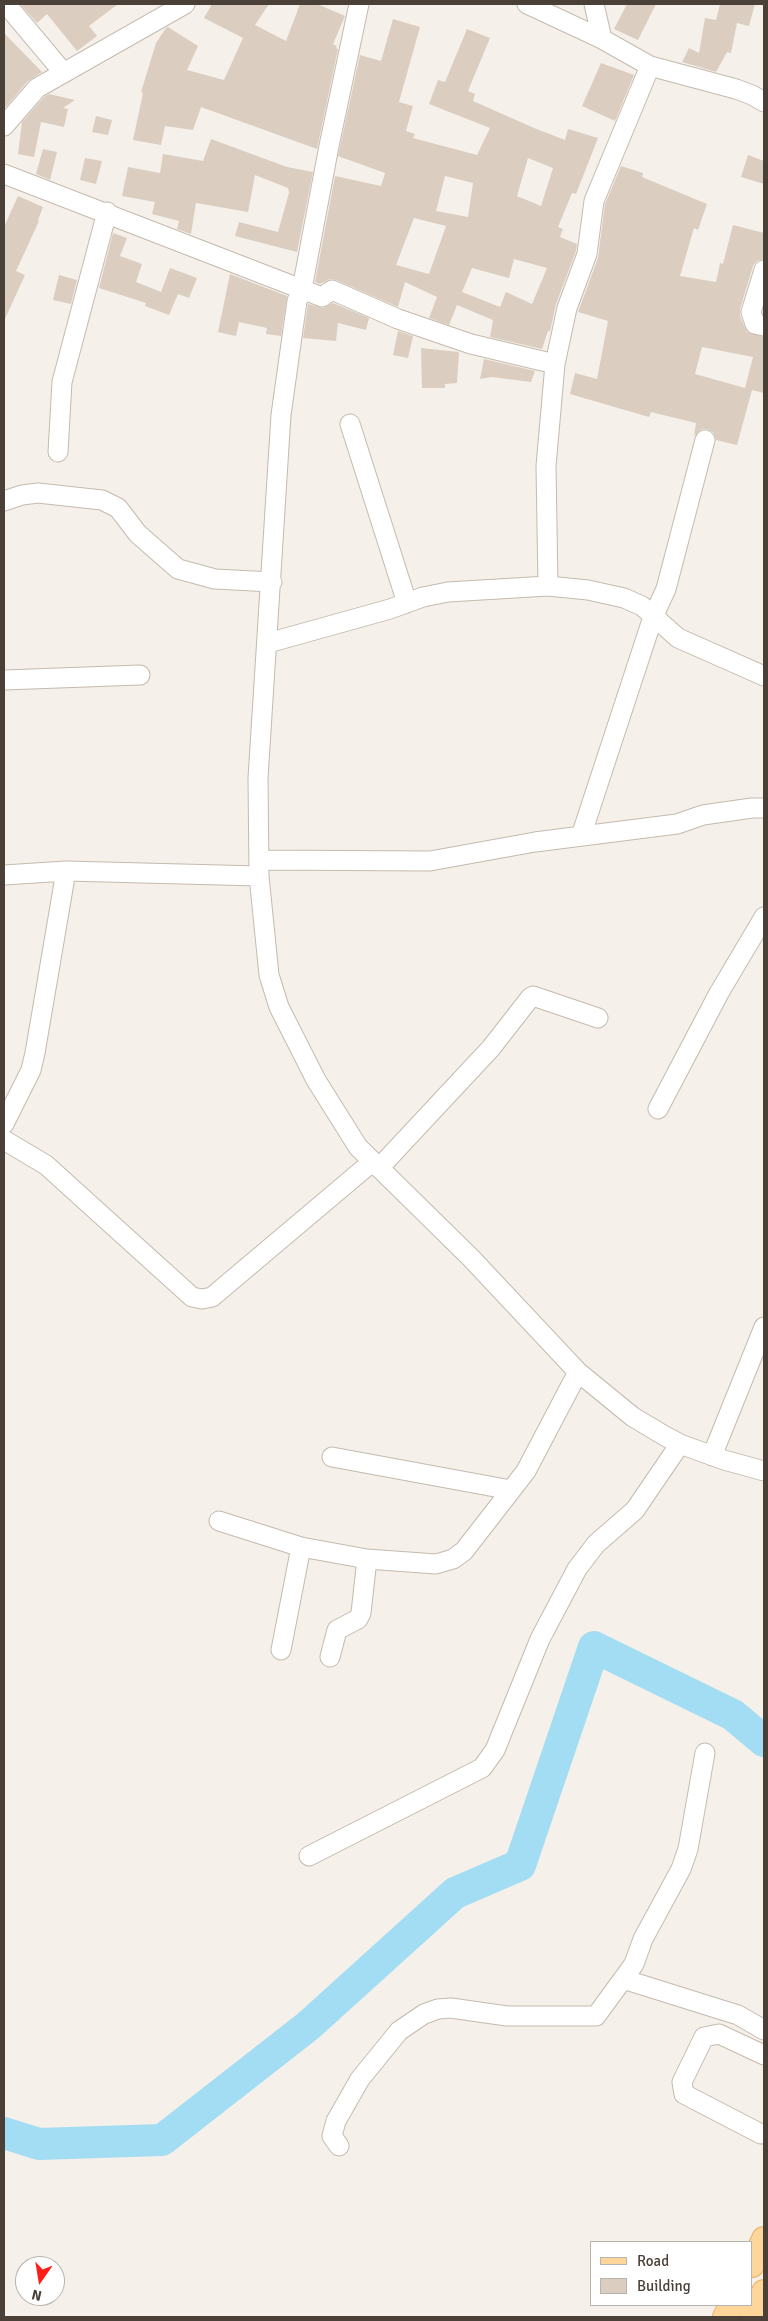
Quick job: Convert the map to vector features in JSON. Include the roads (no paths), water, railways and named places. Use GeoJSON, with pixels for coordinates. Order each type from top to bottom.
{"type":"FeatureCollection","features":[{"type":"Feature","properties":{"kind":"main road"},"geometry":{"type":"LineString","coordinates":[[753,2262],[764,2239]]}},
{"type":"Feature","properties":{"kind":"main road"},"geometry":{"type":"LineString","coordinates":[[753,2317],[764,2292]]}},
{"type":"Feature","properties":{"kind":"street"},"geometry":{"type":"LineString","coordinates":[[6,4],[63,72]]}},
{"type":"Feature","properties":{"kind":"street"},"geometry":{"type":"LineString","coordinates":[[4,126],[37,88],[185,4]]}},
{"type":"Feature","properties":{"kind":"street"},"geometry":{"type":"LineString","coordinates":[[359,4],[329,146],[302,289],[297,301],[282,415],[258,778],[259,868],[269,975],[279,1007],[316,1080],[358,1147],[471,1258],[578,1372],[633,1417],[680,1444],[712,1456],[764,1471]]}},
{"type":"Feature","properties":{"kind":"street"},"geometry":{"type":"LineString","coordinates":[[527,4],[602,39],[650,66],[736,89],[764,102]]}},
{"type":"Feature","properties":{"kind":"street"},"geometry":{"type":"LineString","coordinates":[[594,4],[602,39]]}},
{"type":"Feature","properties":{"kind":"street"},"geometry":{"type":"LineString","coordinates":[[548,586],[546,466],[556,364],[567,308],[587,254],[594,201],[650,66]]}},
{"type":"Feature","properties":{"kind":"street"},"geometry":{"type":"LineString","coordinates":[[4,174],[108,212],[322,297],[332,290],[398,319],[471,344],[556,364]]}},
{"type":"Feature","properties":{"kind":"street"},"geometry":{"type":"LineString","coordinates":[[58,452],[62,382],[108,212]]}},
{"type":"Feature","properties":{"kind":"street"},"geometry":{"type":"LineString","coordinates":[[764,270],[751,312],[755,324],[764,326]]}},
{"type":"Feature","properties":{"kind":"street"},"geometry":{"type":"LineString","coordinates":[[350,424],[407,603]]}},
{"type":"Feature","properties":{"kind":"street"},"geometry":{"type":"LineString","coordinates":[[581,836],[653,617],[666,589],[705,440]]}},
{"type":"Feature","properties":{"kind":"street"},"geometry":{"type":"LineString","coordinates":[[4,501],[22,495],[38,493],[102,500],[118,508],[138,534],[178,569],[215,579],[272,582]]}},
{"type":"Feature","properties":{"kind":"street"},"geometry":{"type":"LineString","coordinates":[[268,643],[448,592],[548,586],[588,590],[624,598],[642,606],[678,638],[764,676]]}},
{"type":"Feature","properties":{"kind":"street"},"geometry":{"type":"LineString","coordinates":[[4,680],[140,675]]}},
{"type":"Feature","properties":{"kind":"street"},"geometry":{"type":"LineString","coordinates":[[4,874],[66,871],[259,868],[430,861],[535,842],[677,824],[704,815],[764,808]]}},
{"type":"Feature","properties":{"kind":"street"},"geometry":{"type":"LineString","coordinates":[[4,1124],[31,1070],[66,871]]}},
{"type":"Feature","properties":{"kind":"street"},"geometry":{"type":"LineString","coordinates":[[658,1109],[719,993],[764,917]]}},
{"type":"Feature","properties":{"kind":"street"},"geometry":{"type":"LineString","coordinates":[[4,1140],[46,1165],[192,1297],[202,1299],[212,1297],[376,1165],[491,1048],[530,998],[533,996],[598,1018]]}},
{"type":"Feature","properties":{"kind":"street"},"geometry":{"type":"LineString","coordinates":[[712,1456],[764,1327]]}},
{"type":"Feature","properties":{"kind":"street"},"geometry":{"type":"LineString","coordinates":[[219,1520],[301,1547],[367,1559],[436,1564],[453,1559],[464,1551],[526,1471],[578,1372]]}},
{"type":"Feature","properties":{"kind":"street"},"geometry":{"type":"LineString","coordinates":[[309,1856],[482,1768],[495,1750],[540,1639],[577,1569],[596,1544],[635,1510],[680,1444]]}},
{"type":"Feature","properties":{"kind":"street"},"geometry":{"type":"LineString","coordinates":[[332,1457],[511,1490]]}},
{"type":"Feature","properties":{"kind":"street"},"geometry":{"type":"LineString","coordinates":[[281,1650],[301,1547]]}},
{"type":"Feature","properties":{"kind":"street"},"geometry":{"type":"LineString","coordinates":[[330,1656],[337,1630],[358,1619],[361,1613],[367,1559]]}},
{"type":"Feature","properties":{"kind":"street"},"geometry":{"type":"LineString","coordinates":[[339,2146],[332,2136],[336,2122],[360,2079],[399,2032],[424,2014],[438,2009],[451,2008],[507,2016],[596,2016],[634,1964],[643,1939],[682,1869],[688,1849],[705,1753]]}},
{"type":"Feature","properties":{"kind":"street"},"geometry":{"type":"LineString","coordinates":[[623,1979],[738,2015],[764,2030]]}},
{"type":"Feature","properties":{"kind":"street"},"geometry":{"type":"LineString","coordinates":[[763,2133],[684,2094],[682,2082],[704,2036],[719,2034],[764,2054]]}},
{"type":"Feature","properties":{"kind":"waterway"},"geometry":{"type":"LineString","coordinates":[[4,2133],[39,2144],[162,2140],[308,2026],[455,1893],[520,1865],[594,1647],[733,1715],[764,1741]]}}]}
